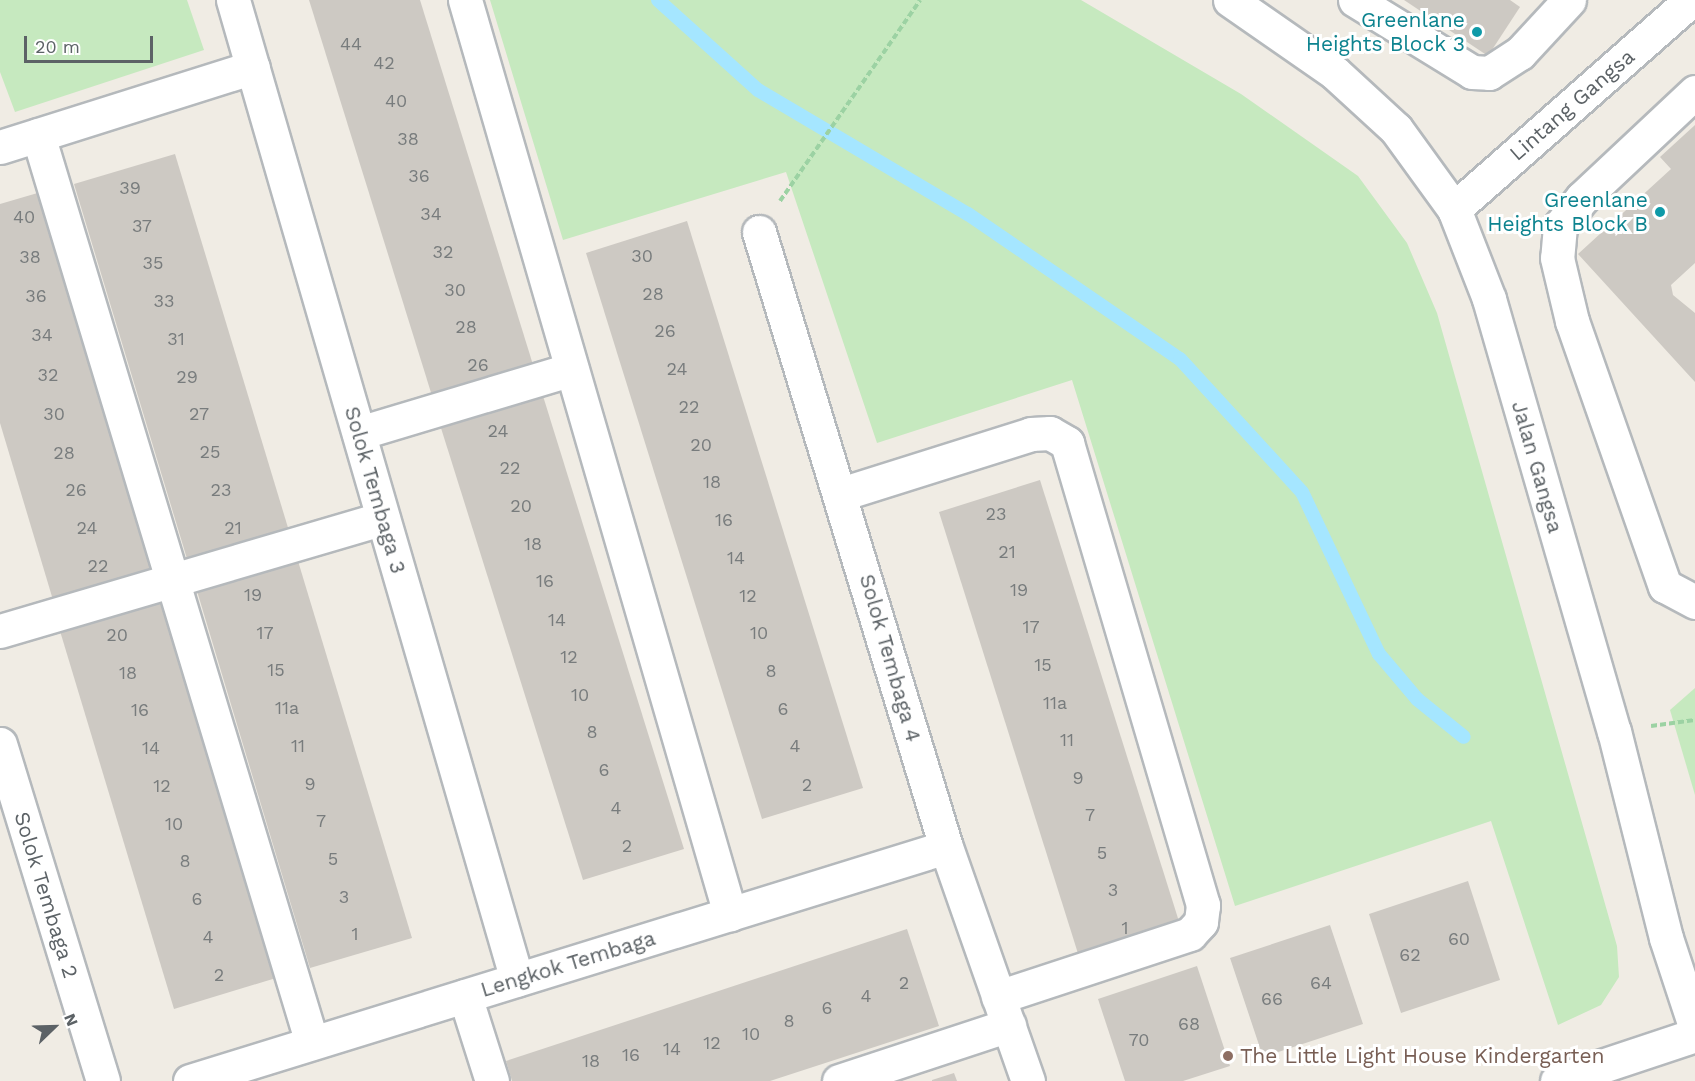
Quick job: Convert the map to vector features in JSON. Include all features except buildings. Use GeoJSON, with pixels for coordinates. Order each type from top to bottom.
{"type":"FeatureCollection","features":[{"type":"Feature","properties":{"kind":"street","name":"Solok Tembaga 3"},"geometry":{"type":"LineString","coordinates":[[233,0],[517,980]]}},
{"type":"Feature","properties":{"kind":"street"},"geometry":{"type":"LineString","coordinates":[[465,0],[730,914]]}},
{"type":"Feature","properties":{"kind":"street","name":"Jalan Gangsa"},"geometry":{"type":"LineString","coordinates":[[1230,0],[1335,73],[1395,129],[1454,209],[1489,299],[1614,731],[1666,938],[1695,1026]]}},
{"type":"Feature","properties":{"kind":"street"},"geometry":{"type":"LineString","coordinates":[[1355,0],[1472,72],[1488,73],[1520,53],[1569,0]]}},
{"type":"Feature","properties":{"kind":"street","name":"Lintang Gangsa"},"geometry":{"type":"LineString","coordinates":[[1454,209],[1691,0]]}},
{"type":"Feature","properties":{"kind":"street"},"geometry":{"type":"LineString","coordinates":[[0,147],[253,67]]}},
{"type":"Feature","properties":{"kind":"street"},"geometry":{"type":"LineString","coordinates":[[1695,92],[1582,198],[1560,226],[1557,258],[1572,321],[1665,586],[1695,602]]}},
{"type":"Feature","properties":{"kind":"street"},"geometry":{"type":"LineString","coordinates":[[38,135],[312,1043]]}},
{"type":"Feature","properties":{"kind":"street","name":"Solok Tembaga 4"},"geometry":{"type":"LineString","coordinates":[[759,232],[841,494],[946,847],[1028,1081]]}},
{"type":"Feature","properties":{"kind":"street"},"geometry":{"type":"LineString","coordinates":[[359,433],[572,369]]}},
{"type":"Feature","properties":{"kind":"street"},"geometry":{"type":"LineString","coordinates":[[839,1081],[1190,934],[1201,922],[1203,905],[1067,443],[1050,433],[1031,434],[841,494]]}},
{"type":"Feature","properties":{"kind":"street"},"geometry":{"type":"LineString","coordinates":[[0,631],[383,518]]}},
{"type":"Feature","properties":{"kind":"street","name":"Solok Tembaga 2"},"geometry":{"type":"LineString","coordinates":[[0,744],[103,1081]]}},
{"type":"Feature","properties":{"kind":"street","name":"Lengkok Tembaga"},"geometry":{"type":"LineString","coordinates":[[190,1081],[946,847]]}},
{"type":"Feature","properties":{"kind":"street"},"geometry":{"type":"LineString","coordinates":[[465,996],[492,1081]]}},
{"type":"Feature","properties":{"kind":"street"},"geometry":{"type":"LineString","coordinates":[[1557,1081],[1695,1035]]}},
{"type":"Feature","properties":{"kind":"path"},"geometry":{"type":"LineString","coordinates":[[805,166],[920,0]]}},
{"type":"Feature","properties":{"kind":"green space"},"geometry":{"type":"Polygon","coordinates":[[[0,0],[187,0],[204,50],[15,112],[0,72],[0,0]]]}},
{"type":"Feature","properties":{"kind":"green space"},"geometry":{"type":"Polygon","coordinates":[[[490,0],[1081,0],[1241,94],[1358,176],[1407,243],[1437,313],[1617,946],[1619,977],[1601,1005],[1558,1025],[1491,821],[1235,906],[1072,380],[877,443],[786,172],[563,240],[490,0]]]}},
{"type":"Feature","properties":{"kind":"green space"},"geometry":{"type":"Polygon","coordinates":[[[1695,688],[1695,795],[1670,710],[1695,688]]]}},
{"type":"Feature","properties":{"kind":"waterway"},"geometry":{"type":"LineString","coordinates":[[658,0],[758,90],[968,214],[1180,359],[1302,492],[1379,654],[1417,699],[1464,737]]}},
{"type":"Feature","properties":{"kind":"place","name":"Greenlane Heights Block 3"},"geometry":{"type":"Point","coordinates":[1477,32]}},
{"type":"Feature","properties":{"kind":"place","name":"Greenlane Heights Block B"},"geometry":{"type":"Point","coordinates":[1660,212]}},
{"type":"Feature","properties":{"kind":"place","name":"The Little Light House Kindergarten"},"geometry":{"type":"Point","coordinates":[1228,1056]}}]}
